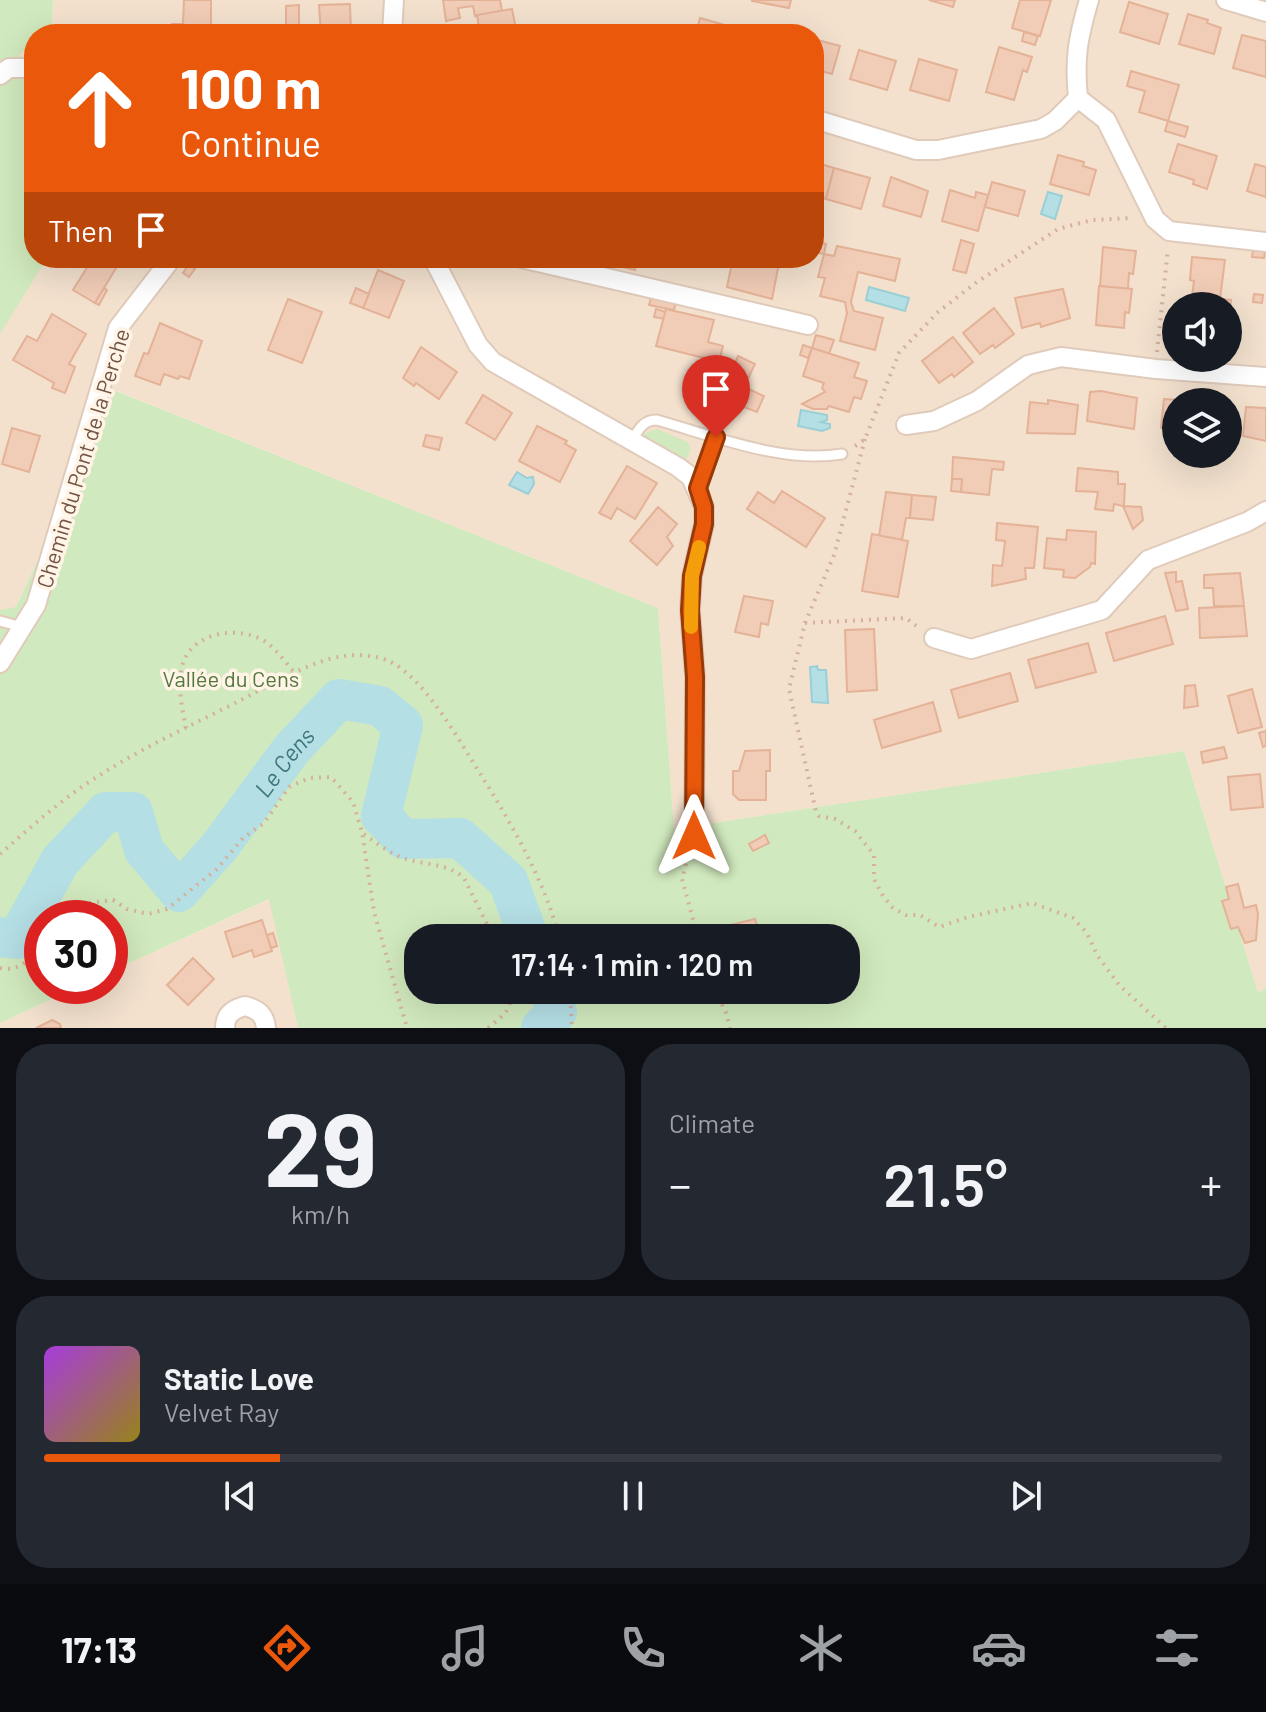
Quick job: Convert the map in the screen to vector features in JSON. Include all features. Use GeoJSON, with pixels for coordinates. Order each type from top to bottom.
{"type":"FeatureCollection","features":[{"type":"Feature","properties":{"kind":"street"},"geometry":{"type":"LineString","coordinates":[[393,24],[394,0]]}},
{"type":"Feature","properties":{"kind":"street"},"geometry":{"type":"LineString","coordinates":[[1089,0],[1077,40],[1075,65],[1078,98],[1106,120],[1162,225],[1266,242]]}},
{"type":"Feature","properties":{"kind":"street"},"geometry":{"type":"LineString","coordinates":[[1226,0],[1266,12]]}},
{"type":"Feature","properties":{"kind":"street"},"geometry":{"type":"LineString","coordinates":[[0,75],[9,68],[24,68]]}},
{"type":"Feature","properties":{"kind":"street"},"geometry":{"type":"LineString","coordinates":[[824,122],[916,150],[938,150],[1041,129],[1055,121],[1078,98]]}},
{"type":"Feature","properties":{"kind":"street","name":"Chemin du Pont de la Perche"},"geometry":{"type":"LineString","coordinates":[[0,663],[36,605],[118,328],[164,268]]}},
{"type":"Feature","properties":{"kind":"street"},"geometry":{"type":"LineString","coordinates":[[438,268],[478,345],[493,362],[678,467],[691,477],[698,488],[704,507],[704,524],[692,576],[690,610],[695,677],[694,836]]}},
{"type":"Feature","properties":{"kind":"street"},"geometry":{"type":"LineString","coordinates":[[564,268],[808,325]]}},
{"type":"Feature","properties":{"kind":"street"},"geometry":{"type":"LineString","coordinates":[[906,425],[934,421],[977,401],[1028,365],[1061,357],[1156,369],[1266,377]]}},
{"type":"Feature","properties":{"kind":"street"},"geometry":{"type":"LineString","coordinates":[[934,638],[971,649],[1102,610],[1148,560],[1247,522],[1266,511]]}},
{"type":"Feature","properties":{"kind":"street"},"geometry":{"type":"LineString","coordinates":[[225,1028],[227,1016],[245,1006],[264,1017],[266,1028]]}},
{"type":"Feature","properties":{"kind":"lane"},"geometry":{"type":"LineString","coordinates":[[632,440],[642,425],[650,420],[731,442],[818,458],[842,454]]}},
{"type":"Feature","properties":{"kind":"lane"},"geometry":{"type":"LineString","coordinates":[[698,488],[716,437]]}},
{"type":"Feature","properties":{"kind":"lane"},"geometry":{"type":"LineString","coordinates":[[0,621],[22,627]]}},
{"type":"Feature","properties":{"kind":"path"},"geometry":{"type":"LineString","coordinates":[[1156,369],[1162,225],[1092,220],[1058,229],[977,282],[938,312],[899,353],[865,439],[834,555],[805,623],[789,689],[816,812],[855,831],[874,855],[874,879],[893,908],[906,915],[920,915],[939,927],[968,917],[1032,903],[1073,918],[1087,933],[1097,955],[1119,985],[1166,1028]]}},
{"type":"Feature","properties":{"kind":"path"},"geometry":{"type":"LineString","coordinates":[[842,454],[865,439]]}},
{"type":"Feature","properties":{"kind":"path"},"geometry":{"type":"LineString","coordinates":[[805,623],[906,618],[934,638]]}},
{"type":"Feature","properties":{"kind":"path"},"geometry":{"type":"LineString","coordinates":[[186,728],[180,695],[184,660],[203,639],[234,631],[268,643],[295,673]]}},
{"type":"Feature","properties":{"kind":"path"},"geometry":{"type":"LineString","coordinates":[[0,854],[99,775],[186,728],[295,673],[343,656],[383,658],[401,666],[416,680],[456,736],[502,808],[529,860],[556,924]]}},
{"type":"Feature","properties":{"kind":"path"},"geometry":{"type":"LineString","coordinates":[[128,909],[148,914],[167,909],[217,869],[243,838],[264,823],[289,787],[309,778],[331,777],[353,802],[362,832],[374,912],[407,1028]]}},
{"type":"Feature","properties":{"kind":"path"},"geometry":{"type":"LineString","coordinates":[[362,832],[382,848],[404,858],[457,871],[464,878],[487,924]]}},
{"type":"Feature","properties":{"kind":"path"},"geometry":{"type":"LineString","coordinates":[[694,836],[682,879],[694,924]]}},
{"type":"Feature","properties":{"kind":"path"},"geometry":{"type":"LineString","coordinates":[[0,968],[24,965]]}},
{"type":"Feature","properties":{"kind":"path"},"geometry":{"type":"LineString","coordinates":[[488,1028],[511,1004]]}},
{"type":"Feature","properties":{"kind":"path"},"geometry":{"type":"LineString","coordinates":[[571,1004],[572,1028]]}},
{"type":"Feature","properties":{"kind":"path"},"geometry":{"type":"LineString","coordinates":[[722,1004],[730,1028]]}},
{"type":"Feature","properties":{"kind":"shaded area"},"geometry":{"type":"Polygon","coordinates":[[[53,0],[1266,0],[1266,988],[1258,993],[1184,751],[674,829],[658,608],[117,391],[16,607],[0,624],[0,68],[24,50],[24,268],[824,268],[824,24],[52,24],[53,0]]]}},
{"type":"Feature","properties":{"kind":"shaded area"},"geometry":{"type":"Polygon","coordinates":[[[270,899],[298,1028],[0,1028],[0,1023],[41,1004],[128,1004],[128,964],[270,899]]]}},
{"type":"Feature","properties":{"kind":"green space"},"geometry":{"type":"Polygon","coordinates":[[[0,0],[53,0],[52,24],[24,24],[24,51],[19,55],[24,62],[24,268],[41,268],[0,334],[0,0]]]}},
{"type":"Feature","properties":{"kind":"green space","name":"Vallée du Cens"},"geometry":{"type":"Polygon","coordinates":[[[116,391],[658,608],[674,829],[1184,751],[1258,993],[1266,988],[1266,1028],[298,1028],[269,899],[128,964],[128,900],[24,900],[24,1004],[41,1004],[0,1023],[0,610],[16,607],[116,391]]]}},
{"type":"Feature","properties":{"kind":"green space"},"geometry":{"type":"Polygon","coordinates":[[[657,429],[688,442],[691,450],[687,458],[681,460],[642,439],[646,433],[657,429]]]}},
{"type":"Feature","properties":{"kind":"water"},"geometry":{"type":"Polygon","coordinates":[[[1048,192],[1062,196],[1055,219],[1041,214],[1048,192]]]}},
{"type":"Feature","properties":{"kind":"water"},"geometry":{"type":"Polygon","coordinates":[[[869,287],[909,298],[905,311],[866,300],[869,287]]]}},
{"type":"Feature","properties":{"kind":"water"},"geometry":{"type":"Polygon","coordinates":[[[801,410],[827,415],[827,420],[821,422],[830,424],[830,428],[822,431],[798,426],[801,410]]]}},
{"type":"Feature","properties":{"kind":"water"},"geometry":{"type":"Polygon","coordinates":[[[517,472],[527,478],[533,477],[534,484],[528,494],[509,485],[517,472]]]}},
{"type":"Feature","properties":{"kind":"water"},"geometry":{"type":"Polygon","coordinates":[[[817,666],[818,670],[826,670],[828,703],[812,702],[810,667],[817,666]]]}},
{"type":"Feature","properties":{"kind":"building"},"geometry":{"type":"Polygon","coordinates":[[[184,0],[211,0],[211,24],[183,24],[184,0]]]}},
{"type":"Feature","properties":{"kind":"building"},"geometry":{"type":"Polygon","coordinates":[[[443,0],[500,0],[502,11],[475,16],[473,6],[458,8],[460,18],[446,21],[443,0]]]}},
{"type":"Feature","properties":{"kind":"building"},"geometry":{"type":"Polygon","coordinates":[[[752,0],[791,0],[789,8],[752,1],[752,0]]]}},
{"type":"Feature","properties":{"kind":"building"},"geometry":{"type":"Polygon","coordinates":[[[929,0],[955,0],[953,7],[929,0]]]}},
{"type":"Feature","properties":{"kind":"building"},"geometry":{"type":"Polygon","coordinates":[[[1020,0],[1051,0],[1040,36],[1012,28],[1020,0]]]}},
{"type":"Feature","properties":{"kind":"building"},"geometry":{"type":"Polygon","coordinates":[[[1129,2],[1168,14],[1159,44],[1120,32],[1129,2]]]}},
{"type":"Feature","properties":{"kind":"building"},"geometry":{"type":"Polygon","coordinates":[[[350,4],[351,24],[320,24],[319,5],[350,4]]]}},
{"type":"Feature","properties":{"kind":"building"},"geometry":{"type":"Polygon","coordinates":[[[299,5],[299,24],[286,24],[286,6],[299,5]]]}},
{"type":"Feature","properties":{"kind":"building"},"geometry":{"type":"Polygon","coordinates":[[[512,9],[515,24],[478,24],[477,15],[512,9]]]}},
{"type":"Feature","properties":{"kind":"building"},"geometry":{"type":"Polygon","coordinates":[[[1188,14],[1221,28],[1214,54],[1179,44],[1188,14]]]}},
{"type":"Feature","properties":{"kind":"building"},"geometry":{"type":"Polygon","coordinates":[[[700,18],[721,24],[698,24],[700,18]]]}},
{"type":"Feature","properties":{"kind":"building"},"geometry":{"type":"Polygon","coordinates":[[[1024,32],[1038,36],[1035,45],[1022,41],[1024,32]]]}},
{"type":"Feature","properties":{"kind":"building"},"geometry":{"type":"Polygon","coordinates":[[[1242,35],[1266,41],[1266,77],[1233,68],[1242,35]]]}},
{"type":"Feature","properties":{"kind":"building"},"geometry":{"type":"Polygon","coordinates":[[[824,42],[840,46],[832,74],[824,72],[824,42]]]}},
{"type":"Feature","properties":{"kind":"building"},"geometry":{"type":"Polygon","coordinates":[[[999,47],[1032,57],[1027,72],[1023,70],[1014,100],[986,92],[999,47]]]}},
{"type":"Feature","properties":{"kind":"building"},"geometry":{"type":"Polygon","coordinates":[[[859,50],[896,61],[887,90],[850,79],[859,50]]]}},
{"type":"Feature","properties":{"kind":"building"},"geometry":{"type":"Polygon","coordinates":[[[919,59],[957,70],[949,101],[910,90],[919,59]]]}},
{"type":"Feature","properties":{"kind":"building"},"geometry":{"type":"Polygon","coordinates":[[[1131,71],[1179,85],[1168,121],[1139,112],[1145,91],[1127,86],[1131,71]]]}},
{"type":"Feature","properties":{"kind":"building"},"geometry":{"type":"Polygon","coordinates":[[[1168,121],[1188,127],[1185,137],[1165,131],[1168,121]]]}},
{"type":"Feature","properties":{"kind":"building"},"geometry":{"type":"Polygon","coordinates":[[[1178,144],[1217,156],[1207,189],[1193,184],[1194,180],[1169,172],[1178,144]]]}},
{"type":"Feature","properties":{"kind":"building"},"geometry":{"type":"Polygon","coordinates":[[[1058,155],[1084,162],[1083,166],[1096,170],[1089,195],[1050,184],[1058,155]]]}},
{"type":"Feature","properties":{"kind":"building"},"geometry":{"type":"Polygon","coordinates":[[[1255,164],[1266,167],[1266,197],[1247,191],[1255,164]]]}},
{"type":"Feature","properties":{"kind":"building"},"geometry":{"type":"Polygon","coordinates":[[[824,165],[834,168],[824,198],[824,165]]]}},
{"type":"Feature","properties":{"kind":"building"},"geometry":{"type":"Polygon","coordinates":[[[834,168],[870,178],[861,209],[826,199],[834,168]]]}},
{"type":"Feature","properties":{"kind":"building"},"geometry":{"type":"Polygon","coordinates":[[[891,177],[928,191],[921,217],[883,206],[891,177]]]}},
{"type":"Feature","properties":{"kind":"building"},"geometry":{"type":"Polygon","coordinates":[[[992,182],[1025,191],[1018,216],[985,207],[992,182]]]}},
{"type":"Feature","properties":{"kind":"building"},"geometry":{"type":"Polygon","coordinates":[[[950,190],[975,198],[976,192],[988,195],[978,231],[942,221],[950,190]]]}},
{"type":"Feature","properties":{"kind":"building"},"geometry":{"type":"Polygon","coordinates":[[[961,240],[974,244],[966,273],[953,270],[961,240]]]}},
{"type":"Feature","properties":{"kind":"building"},"geometry":{"type":"Polygon","coordinates":[[[837,246],[900,259],[895,281],[858,272],[851,302],[854,311],[883,318],[875,350],[840,341],[847,313],[845,302],[820,296],[825,278],[818,277],[820,268],[824,268],[824,254],[834,256],[837,246]]]}},
{"type":"Feature","properties":{"kind":"building"},"geometry":{"type":"Polygon","coordinates":[[[1103,247],[1136,251],[1128,289],[1100,286],[1103,247]]]}},
{"type":"Feature","properties":{"kind":"building"},"geometry":{"type":"Polygon","coordinates":[[[1253,250],[1265,251],[1264,258],[1252,257],[1253,250]]]}},
{"type":"Feature","properties":{"kind":"building"},"geometry":{"type":"Polygon","coordinates":[[[1192,257],[1225,260],[1221,292],[1193,292],[1194,281],[1190,280],[1192,257]]]}},
{"type":"Feature","properties":{"kind":"building"},"geometry":{"type":"Polygon","coordinates":[[[87,268],[116,268],[95,303],[73,290],[87,268]]]}},
{"type":"Feature","properties":{"kind":"building"},"geometry":{"type":"Polygon","coordinates":[[[186,268],[195,269],[189,277],[183,273],[186,268]]]}},
{"type":"Feature","properties":{"kind":"building"},"geometry":{"type":"Polygon","coordinates":[[[731,268],[778,268],[772,299],[727,287],[731,268]]]}},
{"type":"Feature","properties":{"kind":"building"},"geometry":{"type":"Polygon","coordinates":[[[378,270],[404,281],[389,318],[363,308],[378,270]]]}},
{"type":"Feature","properties":{"kind":"building"},"geometry":{"type":"Polygon","coordinates":[[[1099,286],[1132,289],[1124,328],[1096,325],[1099,286]]]}},
{"type":"Feature","properties":{"kind":"building"},"geometry":{"type":"Polygon","coordinates":[[[104,288],[107,290],[99,305],[95,303],[104,288]]]}},
{"type":"Feature","properties":{"kind":"building"},"geometry":{"type":"Polygon","coordinates":[[[356,288],[369,294],[363,308],[350,303],[356,288]]]}},
{"type":"Feature","properties":{"kind":"building"},"geometry":{"type":"Polygon","coordinates":[[[1063,289],[1070,318],[1041,327],[1040,323],[1022,328],[1015,298],[1063,289]]]}},
{"type":"Feature","properties":{"kind":"building"},"geometry":{"type":"Polygon","coordinates":[[[1254,294],[1263,295],[1262,303],[1253,302],[1254,294]]]}},
{"type":"Feature","properties":{"kind":"building"},"geometry":{"type":"Polygon","coordinates":[[[652,295],[676,301],[674,310],[649,305],[652,295]]]}},
{"type":"Feature","properties":{"kind":"building"},"geometry":{"type":"Polygon","coordinates":[[[288,299],[322,312],[302,363],[268,350],[288,299]]]}},
{"type":"Feature","properties":{"kind":"building"},"geometry":{"type":"Polygon","coordinates":[[[994,308],[1014,334],[995,348],[993,345],[980,354],[963,333],[994,308]]]}},
{"type":"Feature","properties":{"kind":"building"},"geometry":{"type":"Polygon","coordinates":[[[656,309],[666,312],[665,319],[654,317],[656,309]]]}},
{"type":"Feature","properties":{"kind":"building"},"geometry":{"type":"Polygon","coordinates":[[[666,309],[714,320],[708,342],[723,346],[717,371],[702,368],[704,358],[656,346],[666,309]]]}},
{"type":"Feature","properties":{"kind":"building"},"geometry":{"type":"Polygon","coordinates":[[[52,314],[86,334],[69,364],[75,367],[65,393],[52,388],[54,383],[13,360],[27,336],[37,341],[52,314]]]}},
{"type":"Feature","properties":{"kind":"building"},"geometry":{"type":"Polygon","coordinates":[[[160,323],[202,341],[189,379],[164,374],[160,385],[135,376],[160,323]]]}},
{"type":"Feature","properties":{"kind":"building"},"geometry":{"type":"Polygon","coordinates":[[[816,335],[834,340],[829,354],[812,348],[816,335]]]}},
{"type":"Feature","properties":{"kind":"building"},"geometry":{"type":"Polygon","coordinates":[[[953,337],[973,362],[954,377],[952,374],[939,383],[922,361],[953,337]]]}},
{"type":"Feature","properties":{"kind":"building"},"geometry":{"type":"Polygon","coordinates":[[[803,345],[812,348],[808,358],[800,355],[803,345]]]}},
{"type":"Feature","properties":{"kind":"building"},"geometry":{"type":"Polygon","coordinates":[[[421,347],[457,372],[439,399],[403,378],[421,347]]]}},
{"type":"Feature","properties":{"kind":"building"},"geometry":{"type":"Polygon","coordinates":[[[812,348],[859,363],[854,377],[867,381],[861,399],[854,397],[849,412],[829,406],[827,409],[813,409],[802,404],[825,392],[822,388],[824,383],[803,376],[812,348]]]}},
{"type":"Feature","properties":{"kind":"building"},"geometry":{"type":"Polygon","coordinates":[[[738,356],[755,364],[744,387],[764,396],[757,412],[720,398],[738,356]]]}},
{"type":"Feature","properties":{"kind":"building"},"geometry":{"type":"Polygon","coordinates":[[[1090,392],[1137,398],[1134,429],[1087,421],[1090,392]]]}},
{"type":"Feature","properties":{"kind":"building"},"geometry":{"type":"Polygon","coordinates":[[[483,395],[512,413],[495,440],[466,423],[483,395]]]}},
{"type":"Feature","properties":{"kind":"building"},"geometry":{"type":"Polygon","coordinates":[[[1048,400],[1078,405],[1075,434],[1027,433],[1030,402],[1048,404],[1048,400]]]}},
{"type":"Feature","properties":{"kind":"building"},"geometry":{"type":"Polygon","coordinates":[[[1246,407],[1266,408],[1266,441],[1243,436],[1246,407]]]}},
{"type":"Feature","properties":{"kind":"building"},"geometry":{"type":"Polygon","coordinates":[[[537,426],[567,441],[565,444],[576,450],[560,482],[519,461],[537,426]]]}},
{"type":"Feature","properties":{"kind":"building"},"geometry":{"type":"Polygon","coordinates":[[[12,428],[40,436],[29,472],[2,464],[12,428]]]}},
{"type":"Feature","properties":{"kind":"building"},"geometry":{"type":"Polygon","coordinates":[[[426,435],[442,438],[439,450],[423,446],[426,435]]]}},
{"type":"Feature","properties":{"kind":"building"},"geometry":{"type":"Polygon","coordinates":[[[953,457],[1004,462],[1003,470],[992,469],[989,495],[961,492],[962,479],[952,479],[953,457]]]}},
{"type":"Feature","properties":{"kind":"building"},"geometry":{"type":"Polygon","coordinates":[[[627,466],[657,483],[635,519],[617,508],[611,519],[599,513],[627,466]]]}},
{"type":"Feature","properties":{"kind":"building"},"geometry":{"type":"Polygon","coordinates":[[[1078,468],[1118,472],[1118,484],[1125,484],[1124,506],[1141,507],[1143,520],[1133,529],[1123,506],[1114,504],[1113,511],[1095,509],[1098,492],[1076,491],[1078,468]]]}},
{"type":"Feature","properties":{"kind":"building"},"geometry":{"type":"Polygon","coordinates":[[[952,479],[962,479],[961,492],[951,491],[952,479]]]}},
{"type":"Feature","properties":{"kind":"building"},"geometry":{"type":"Polygon","coordinates":[[[782,491],[825,518],[806,547],[747,509],[758,492],[774,503],[782,491]]]}},
{"type":"Feature","properties":{"kind":"building"},"geometry":{"type":"Polygon","coordinates":[[[886,492],[912,495],[910,518],[906,518],[902,540],[879,536],[886,492]]]}},
{"type":"Feature","properties":{"kind":"building"},"geometry":{"type":"Polygon","coordinates":[[[912,495],[936,497],[933,520],[910,518],[912,495]]]}},
{"type":"Feature","properties":{"kind":"building"},"geometry":{"type":"Polygon","coordinates":[[[658,507],[677,524],[667,537],[673,546],[657,565],[630,541],[658,507]]]}},
{"type":"Feature","properties":{"kind":"building"},"geometry":{"type":"Polygon","coordinates":[[[997,523],[1038,527],[1034,568],[1025,568],[1026,579],[992,586],[993,565],[1002,566],[1005,541],[996,540],[997,523]]]}},
{"type":"Feature","properties":{"kind":"building"},"geometry":{"type":"Polygon","coordinates":[[[1067,530],[1096,532],[1095,564],[1091,563],[1075,578],[1063,577],[1064,570],[1044,568],[1047,538],[1066,540],[1067,530]]]}},
{"type":"Feature","properties":{"kind":"building"},"geometry":{"type":"Polygon","coordinates":[[[872,534],[908,541],[898,597],[862,591],[872,534]]]}},
{"type":"Feature","properties":{"kind":"building"},"geometry":{"type":"Polygon","coordinates":[[[1176,572],[1176,582],[1182,581],[1188,609],[1176,611],[1165,573],[1176,572]]]}},
{"type":"Feature","properties":{"kind":"building"},"geometry":{"type":"Polygon","coordinates":[[[1240,573],[1244,606],[1214,606],[1213,588],[1204,588],[1204,575],[1240,573]]]}},
{"type":"Feature","properties":{"kind":"building"},"geometry":{"type":"Polygon","coordinates":[[[744,596],[773,601],[768,625],[761,623],[759,637],[735,632],[744,596]]]}},
{"type":"Feature","properties":{"kind":"building"},"geometry":{"type":"Polygon","coordinates":[[[1244,606],[1247,636],[1200,638],[1199,608],[1244,606]]]}},
{"type":"Feature","properties":{"kind":"building"},"geometry":{"type":"Polygon","coordinates":[[[1165,616],[1173,644],[1114,661],[1106,633],[1165,616]]]}},
{"type":"Feature","properties":{"kind":"building"},"geometry":{"type":"Polygon","coordinates":[[[874,629],[877,690],[847,692],[845,630],[874,629]]]}},
{"type":"Feature","properties":{"kind":"building"},"geometry":{"type":"Polygon","coordinates":[[[1088,643],[1096,672],[1036,688],[1028,660],[1088,643]]]}},
{"type":"Feature","properties":{"kind":"building"},"geometry":{"type":"Polygon","coordinates":[[[1010,673],[1018,701],[959,718],[951,690],[1010,673]]]}},
{"type":"Feature","properties":{"kind":"building"},"geometry":{"type":"Polygon","coordinates":[[[1195,685],[1198,706],[1184,708],[1185,686],[1195,685]]]}},
{"type":"Feature","properties":{"kind":"building"},"geometry":{"type":"Polygon","coordinates":[[[1252,689],[1262,727],[1238,733],[1228,696],[1252,689]]]}},
{"type":"Feature","properties":{"kind":"building"},"geometry":{"type":"Polygon","coordinates":[[[933,702],[941,731],[882,748],[874,720],[933,702]]]}},
{"type":"Feature","properties":{"kind":"building"},"geometry":{"type":"Polygon","coordinates":[[[1266,731],[1266,746],[1263,747],[1259,733],[1266,731]]]}},
{"type":"Feature","properties":{"kind":"building"},"geometry":{"type":"Polygon","coordinates":[[[1224,747],[1227,758],[1203,763],[1201,752],[1224,747]]]}},
{"type":"Feature","properties":{"kind":"building"},"geometry":{"type":"Polygon","coordinates":[[[770,750],[766,800],[739,800],[733,794],[733,771],[739,771],[745,751],[770,750]]]}},
{"type":"Feature","properties":{"kind":"building"},"geometry":{"type":"Polygon","coordinates":[[[1260,774],[1263,807],[1231,810],[1228,777],[1260,774]]]}},
{"type":"Feature","properties":{"kind":"building"},"geometry":{"type":"Polygon","coordinates":[[[765,835],[769,843],[753,851],[749,844],[765,835]]]}},
{"type":"Feature","properties":{"kind":"building"},"geometry":{"type":"Polygon","coordinates":[[[1238,884],[1244,908],[1256,905],[1258,914],[1256,940],[1245,943],[1238,927],[1231,929],[1222,901],[1229,899],[1226,887],[1238,884]]]}},
{"type":"Feature","properties":{"kind":"building"},"geometry":{"type":"Polygon","coordinates":[[[755,919],[757,924],[734,924],[755,919]]]}},
{"type":"Feature","properties":{"kind":"building"},"geometry":{"type":"Polygon","coordinates":[[[262,920],[272,951],[254,957],[252,950],[233,957],[225,932],[262,920]]]}},
{"type":"Feature","properties":{"kind":"building"},"geometry":{"type":"Polygon","coordinates":[[[273,933],[277,946],[271,948],[267,935],[273,933]]]}},
{"type":"Feature","properties":{"kind":"building"},"geometry":{"type":"Polygon","coordinates":[[[193,958],[214,979],[188,1005],[167,985],[193,958]]]}},
{"type":"Feature","properties":{"kind":"building"},"geometry":{"type":"Polygon","coordinates":[[[52,1020],[61,1028],[36,1028],[52,1020]]]}},
{"type":"Feature","properties":{"kind":"waterway","name":"Le Cens"},"geometry":{"type":"LineString","coordinates":[[0,937],[17,939],[60,861],[106,812],[133,812],[144,850],[179,892],[220,846],[291,750],[339,699],[380,706],[403,725],[381,816],[403,839],[460,838],[508,881],[524,924]]}},
{"type":"Feature","properties":{"kind":"waterway","name":"Le Cens"},"geometry":{"type":"LineString","coordinates":[[541,1028],[557,1012],[554,1004]]}},
{"type":"Feature","properties":{"kind":"slow traffic"},"geometry":{"type":"LineString","coordinates":[[691,627],[692,576],[699,547]]}},
{"type":"Feature","properties":{"kind":"route"},"geometry":{"type":"LineString","coordinates":[[694,836],[695,677],[690,610],[692,576],[704,524],[704,507],[698,488],[716,437]]}}]}
